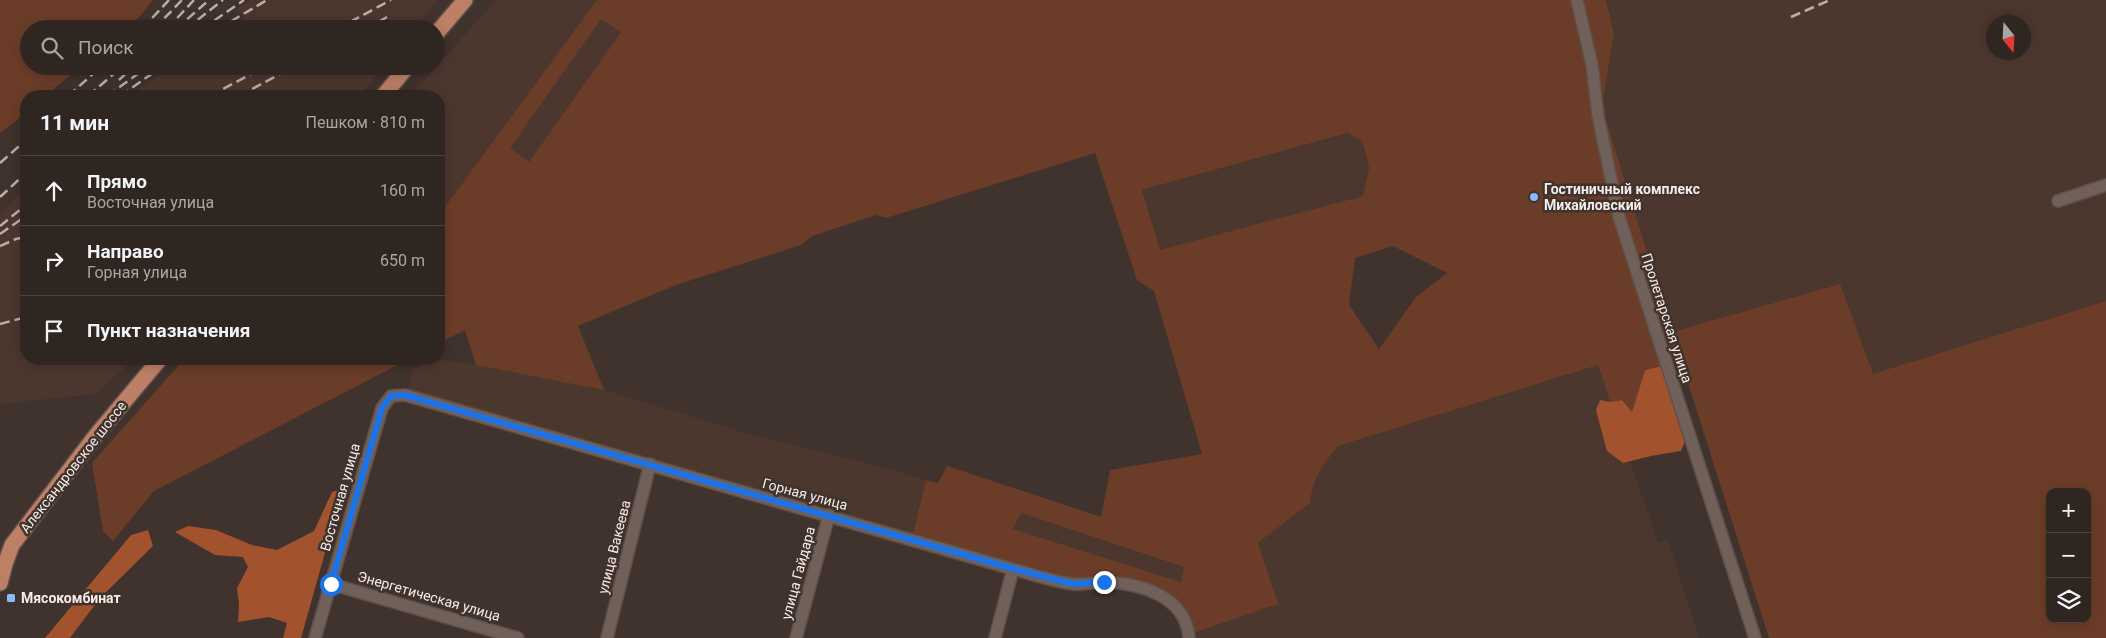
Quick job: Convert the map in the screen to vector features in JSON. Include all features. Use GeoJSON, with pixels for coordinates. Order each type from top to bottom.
{"type":"FeatureCollection","features":[{"type":"Feature","properties":{"kind":"main road"},"geometry":{"type":"LineString","coordinates":[[445,23],[465,0]]}},
{"type":"Feature","properties":{"kind":"main road"},"geometry":{"type":"LineString","coordinates":[[388,90],[400,75]]}},
{"type":"Feature","properties":{"kind":"main road","name":"Александровское шоссе"},"geometry":{"type":"LineString","coordinates":[[0,584],[4,564],[12,545],[97,434],[155,365]]}},
{"type":"Feature","properties":{"kind":"street","name":"Пролетарская улица"},"geometry":{"type":"LineString","coordinates":[[1577,0],[1592,65],[1598,116],[1619,217],[1755,638]]}},
{"type":"Feature","properties":{"kind":"street"},"geometry":{"type":"LineString","coordinates":[[2058,201],[2106,185]]}},
{"type":"Feature","properties":{"kind":"street","name":"Горная улица"},"geometry":{"type":"LineString","coordinates":[[391,396],[405,395],[1014,569],[1073,584],[1104,582],[1138,586],[1160,594],[1176,607],[1188,628],[1189,638]]}},
{"type":"Feature","properties":{"kind":"street","name":"Восточная улица"},"geometry":{"type":"LineString","coordinates":[[316,638],[382,408],[391,396]]}},
{"type":"Feature","properties":{"kind":"street","name":"улица Вакеева"},"geometry":{"type":"LineString","coordinates":[[607,638],[650,464]]}},
{"type":"Feature","properties":{"kind":"street","name":"улица Гайдара"},"geometry":{"type":"LineString","coordinates":[[796,638],[829,515]]}},
{"type":"Feature","properties":{"kind":"street"},"geometry":{"type":"LineString","coordinates":[[994,638],[1014,569]]}},
{"type":"Feature","properties":{"kind":"street","name":"Энергетическая улица"},"geometry":{"type":"LineString","coordinates":[[331,584],[518,638]]}},
{"type":"Feature","properties":{"kind":"shaded area"},"geometry":{"type":"Polygon","coordinates":[[[0,0],[153,0],[135,20],[20,20],[20,75],[70,75],[52,90],[20,90],[20,118],[0,133],[0,0]]]}},
{"type":"Feature","properties":{"kind":"shaded area"},"geometry":{"type":"Polygon","coordinates":[[[251,0],[437,0],[421,20],[242,20],[244,19],[237,8],[251,0]]]}},
{"type":"Feature","properties":{"kind":"shaded area"},"geometry":{"type":"Polygon","coordinates":[[[496,0],[597,0],[445,207],[445,90],[415,90],[429,75],[445,75],[445,57],[496,0]]]}},
{"type":"Feature","properties":{"kind":"shaded area"},"geometry":{"type":"Polygon","coordinates":[[[597,0],[1606,0],[1614,33],[1602,107],[1672,332],[1840,284],[1873,374],[2106,301],[2106,638],[1769,638],[1681,361],[1645,370],[1632,413],[1622,400],[1610,402],[1598,365],[1338,446],[1319,472],[1313,486],[1310,503],[1258,543],[1278,604],[1193,633],[1185,612],[1154,585],[1115,575],[1083,579],[1064,576],[913,533],[926,480],[938,483],[947,466],[1101,517],[1110,470],[1202,454],[1154,291],[1137,280],[1095,153],[886,218],[876,215],[812,236],[801,245],[673,286],[578,326],[604,390],[476,365],[465,330],[445,340],[445,207],[597,0]],[[601,19],[510,148],[529,162],[621,32],[601,19]],[[1348,133],[1142,190],[1160,250],[1363,196],[1369,168],[1363,142],[1348,133]],[[1393,246],[1355,258],[1349,305],[1379,349],[1416,297],[1447,273],[1393,246]],[[1021,513],[1013,529],[1181,582],[1184,567],[1021,513]]]}},
{"type":"Feature","properties":{"kind":"shaded area"},"geometry":{"type":"Polygon","coordinates":[[[1606,0],[2106,0],[2106,301],[1873,375],[1839,284],[1672,333],[1602,107],[1614,33],[1606,0]]]}},
{"type":"Feature","properties":{"kind":"shaded area"},"geometry":{"type":"Polygon","coordinates":[[[601,18],[621,32],[529,162],[509,148],[601,18]]]}},
{"type":"Feature","properties":{"kind":"shaded area"},"geometry":{"type":"Polygon","coordinates":[[[158,75],[376,75],[364,90],[139,90],[158,75]]]}},
{"type":"Feature","properties":{"kind":"shaded area"},"geometry":{"type":"Polygon","coordinates":[[[1349,133],[1363,142],[1369,168],[1363,196],[1160,251],[1142,190],[1349,133]]]}},
{"type":"Feature","properties":{"kind":"shaded area"},"geometry":{"type":"Polygon","coordinates":[[[20,194],[20,365],[128,365],[95,394],[0,404],[0,215],[20,194]]]}},
{"type":"Feature","properties":{"kind":"shaded area"},"geometry":{"type":"Polygon","coordinates":[[[445,360],[604,390],[756,436],[864,462],[926,480],[913,533],[409,389],[413,369],[422,365],[445,365],[445,360]]]}},
{"type":"Feature","properties":{"kind":"shaded area"},"geometry":{"type":"Polygon","coordinates":[[[179,365],[397,365],[154,491],[113,541],[103,531],[92,463],[179,365]]]}},
{"type":"Feature","properties":{"kind":"shaded area"},"geometry":{"type":"Polygon","coordinates":[[[1598,365],[1658,543],[1668,540],[1699,638],[1194,638],[1193,633],[1277,604],[1258,543],[1310,503],[1312,484],[1326,460],[1338,446],[1598,365]]]}},
{"type":"Feature","properties":{"kind":"shaded area"},"geometry":{"type":"Polygon","coordinates":[[[1662,366],[1685,441],[1681,451],[1623,463],[1607,451],[1596,410],[1600,400],[1610,402],[1622,400],[1632,412],[1645,370],[1662,366]]]}},
{"type":"Feature","properties":{"kind":"shaded area"},"geometry":{"type":"Polygon","coordinates":[[[343,489],[301,638],[283,638],[287,623],[269,617],[238,622],[239,603],[237,588],[248,567],[243,557],[215,555],[175,532],[188,526],[216,530],[252,545],[277,550],[314,531],[332,492],[343,489]]]}},
{"type":"Feature","properties":{"kind":"shaded area"},"geometry":{"type":"Polygon","coordinates":[[[1021,513],[1184,567],[1181,583],[1013,529],[1021,513]]]}},
{"type":"Feature","properties":{"kind":"shaded area"},"geometry":{"type":"Polygon","coordinates":[[[148,530],[153,546],[100,598],[70,638],[45,638],[131,535],[148,530]]]}},
{"type":"Feature","properties":{"kind":"railway"},"geometry":{"type":"LineString","coordinates":[[150,20],[169,0]]}},
{"type":"Feature","properties":{"kind":"railway"},"geometry":{"type":"LineString","coordinates":[[163,20],[182,0]]}},
{"type":"Feature","properties":{"kind":"railway"},"geometry":{"type":"LineString","coordinates":[[175,20],[194,0]]}},
{"type":"Feature","properties":{"kind":"railway"},"geometry":{"type":"LineString","coordinates":[[186,20],[209,0]]}},
{"type":"Feature","properties":{"kind":"railway"},"geometry":{"type":"LineString","coordinates":[[197,20],[223,0]]}},
{"type":"Feature","properties":{"kind":"railway"},"geometry":{"type":"LineString","coordinates":[[215,20],[244,0]]}},
{"type":"Feature","properties":{"kind":"railway"},"geometry":{"type":"LineString","coordinates":[[233,20],[267,0]]}},
{"type":"Feature","properties":{"kind":"railway"},"geometry":{"type":"LineString","coordinates":[[354,20],[391,0]]}},
{"type":"Feature","properties":{"kind":"railway"},"geometry":{"type":"LineString","coordinates":[[1791,17],[1830,0]]}},
{"type":"Feature","properties":{"kind":"railway"},"geometry":{"type":"LineString","coordinates":[[382,20],[387,17]]}},
{"type":"Feature","properties":{"kind":"railway"},"geometry":{"type":"LineString","coordinates":[[75,90],[92,75]]}},
{"type":"Feature","properties":{"kind":"railway"},"geometry":{"type":"LineString","coordinates":[[95,90],[112,75]]}},
{"type":"Feature","properties":{"kind":"railway"},"geometry":{"type":"LineString","coordinates":[[119,80],[124,75]]}},
{"type":"Feature","properties":{"kind":"railway"},"geometry":{"type":"LineString","coordinates":[[115,90],[136,75]]}},
{"type":"Feature","properties":{"kind":"railway"},"geometry":{"type":"LineString","coordinates":[[129,90],[150,75]]}},
{"type":"Feature","properties":{"kind":"railway"},"geometry":{"type":"LineString","coordinates":[[221,90],[249,75]]}},
{"type":"Feature","properties":{"kind":"railway"},"geometry":{"type":"LineString","coordinates":[[250,90],[278,75]]}},
{"type":"Feature","properties":{"kind":"railway"},"geometry":{"type":"LineString","coordinates":[[0,163],[20,145]]}},
{"type":"Feature","properties":{"kind":"railway"},"geometry":{"type":"LineString","coordinates":[[0,197],[20,179]]}},
{"type":"Feature","properties":{"kind":"railway"},"geometry":{"type":"LineString","coordinates":[[0,226],[20,210]]}},
{"type":"Feature","properties":{"kind":"railway"},"geometry":{"type":"LineString","coordinates":[[0,234],[20,220]]}},
{"type":"Feature","properties":{"kind":"railway"},"geometry":{"type":"LineString","coordinates":[[0,246],[20,238]]}},
{"type":"Feature","properties":{"kind":"railway"},"geometry":{"type":"LineString","coordinates":[[0,324],[20,319]]}},
{"type":"Feature","properties":{"kind":"place","name":"Гостиничный комплекс Михайловский"},"geometry":{"type":"Point","coordinates":[1534,197]}},
{"type":"Feature","properties":{"kind":"place","name":"Мясокомбинат"},"geometry":{"type":"Point","coordinates":[11,598]}},
{"type":"Feature","properties":{"kind":"route"},"geometry":{"type":"LineString","coordinates":[[331,584],[382,408],[391,396],[405,395],[1014,569],[1073,584],[1104,582]]}}]}
